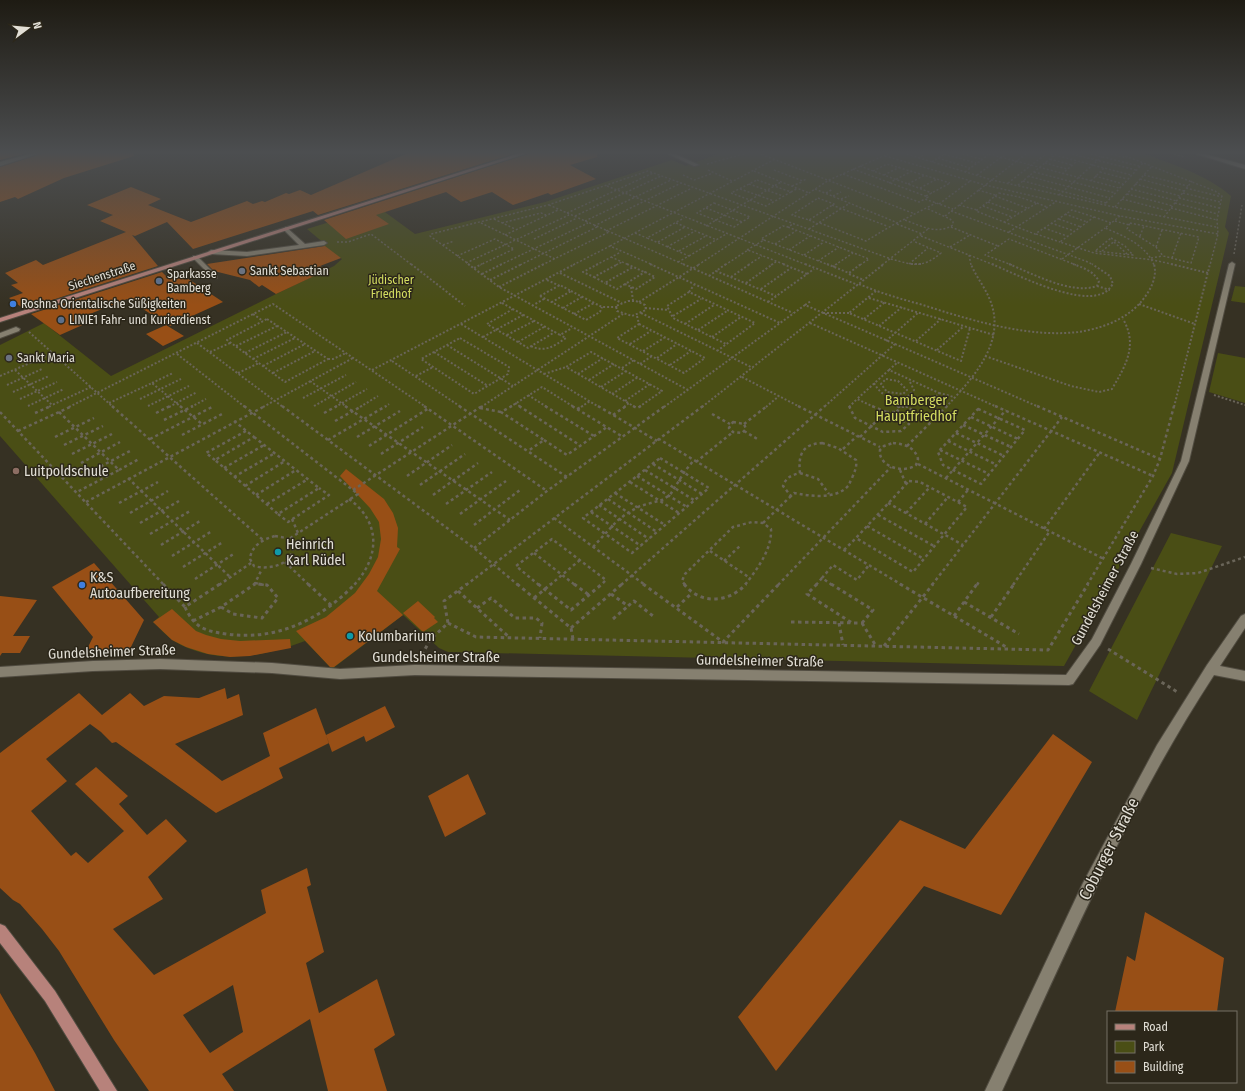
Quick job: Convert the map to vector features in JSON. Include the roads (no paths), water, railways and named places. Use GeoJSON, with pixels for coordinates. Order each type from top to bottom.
{"type":"FeatureCollection","features":[{"type":"Feature","properties":{"kind":"main road","name":"Siechenstraße"},"geometry":{"type":"LineString","coordinates":[[0,320],[363,204]]}},
{"type":"Feature","properties":{"kind":"main road"},"geometry":{"type":"LineString","coordinates":[[0,931],[50,996],[109,1091]]}},
{"type":"Feature","properties":{"kind":"street"},"geometry":{"type":"LineString","coordinates":[[286,229],[304,246]]}},
{"type":"Feature","properties":{"kind":"street"},"geometry":{"type":"LineString","coordinates":[[211,252],[247,254],[324,243]]}},
{"type":"Feature","properties":{"kind":"street"},"geometry":{"type":"LineString","coordinates":[[196,257],[215,277]]}},
{"type":"Feature","properties":{"kind":"street","name":"Gundelsheimer Straße"},"geometry":{"type":"LineString","coordinates":[[0,672],[92,666],[160,664],[264,668],[340,674],[415,670],[1069,680],[1096,642],[1136,564],[1185,461],[1232,264]]}},
{"type":"Feature","properties":{"kind":"street"},"geometry":{"type":"LineString","coordinates":[[0,336],[16,329]]}},
{"type":"Feature","properties":{"kind":"street","name":"Coburger Straße"},"geometry":{"type":"LineString","coordinates":[[993,1091],[1088,888],[1161,749],[1211,669],[1245,619]]}},
{"type":"Feature","properties":{"kind":"street"},"geometry":{"type":"LineString","coordinates":[[1211,669],[1245,676]]}},
{"type":"Feature","properties":{"kind":"place","name":"Sankt Sebastian"},"geometry":{"type":"Point","coordinates":[242,271]}},
{"type":"Feature","properties":{"kind":"place","name":"Sparkasse Bamberg"},"geometry":{"type":"Point","coordinates":[159,281]}},
{"type":"Feature","properties":{"kind":"place","name":"Roshna Orientalische Süßigkeiten"},"geometry":{"type":"Point","coordinates":[13,304]}},
{"type":"Feature","properties":{"kind":"place","name":"LINIE1 Fahr- und Kurierdienst"},"geometry":{"type":"Point","coordinates":[61,320]}},
{"type":"Feature","properties":{"kind":"place","name":"Sankt Maria"},"geometry":{"type":"Point","coordinates":[9,358]}},
{"type":"Feature","properties":{"kind":"place","name":"Luitpoldschule"},"geometry":{"type":"Point","coordinates":[16,471]}},
{"type":"Feature","properties":{"kind":"place","name":"Heinrich Karl Rüdel"},"geometry":{"type":"Point","coordinates":[278,552]}},
{"type":"Feature","properties":{"kind":"place","name":"K&S Autoaufbereitung"},"geometry":{"type":"Point","coordinates":[82,585]}},
{"type":"Feature","properties":{"kind":"place","name":"Kolumbarium"},"geometry":{"type":"Point","coordinates":[350,636]}},
{"type":"Feature","properties":{"kind":"park label","name":"Jüdischer Friedhof"},"geometry":{"type":"Point","coordinates":[391,287]}},
{"type":"Feature","properties":{"kind":"park label","name":"Bamberger Hauptfriedhof"},"geometry":{"type":"Point","coordinates":[916,408]}}]}
